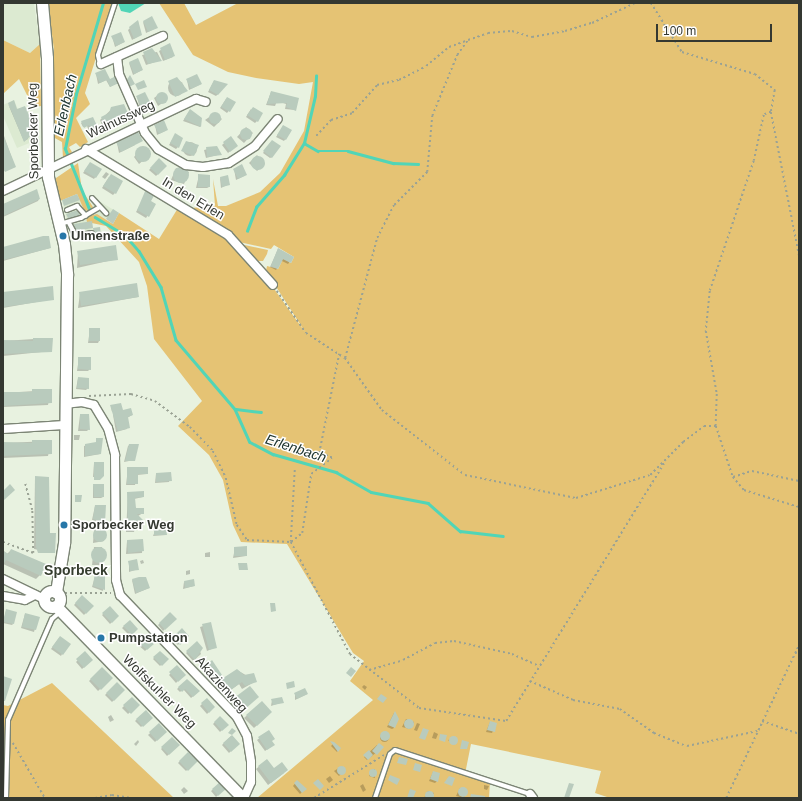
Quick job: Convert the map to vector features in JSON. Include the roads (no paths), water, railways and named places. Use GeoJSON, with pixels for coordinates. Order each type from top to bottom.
{"type":"FeatureCollection","features":[{"type":"Feature","properties":{"kind":"street","name":"Sporbecker Weg"},"geometry":{"type":"LineString","coordinates":[[42,3],[47,58],[48,170],[64,223],[67,275],[64,425],[64,562],[59,593]]}},
{"type":"Feature","properties":{"kind":"street"},"geometry":{"type":"LineString","coordinates":[[101,64],[163,36]]}},
{"type":"Feature","properties":{"kind":"street"},"geometry":{"type":"LineString","coordinates":[[117,57],[119,74],[141,123],[158,149],[186,165],[203,167],[229,163],[247,153],[278,119]]}},
{"type":"Feature","properties":{"kind":"street","name":"Walnussweg"},"geometry":{"type":"LineString","coordinates":[[48,170],[66,163],[86,149],[196,99],[206,102]]}},
{"type":"Feature","properties":{"kind":"street","name":"In den Erlen"},"geometry":{"type":"LineString","coordinates":[[86,149],[228,235],[273,285]]}},
{"type":"Feature","properties":{"kind":"street"},"geometry":{"type":"LineString","coordinates":[[3,191],[48,170]]}},
{"type":"Feature","properties":{"kind":"street","name":"Akazienweg"},"geometry":{"type":"LineString","coordinates":[[65,404],[82,402],[94,405],[101,413],[115,455],[119,592],[127,605],[237,717],[247,736],[251,762],[251,782],[243,798]]}},
{"type":"Feature","properties":{"kind":"street"},"geometry":{"type":"LineString","coordinates":[[3,429],[64,425]]}},
{"type":"Feature","properties":{"kind":"street","name":"Wolfskuhler Weg"},"geometry":{"type":"LineString","coordinates":[[3,579],[39,597],[47,606],[58,609],[243,798]]}},
{"type":"Feature","properties":{"kind":"street"},"geometry":{"type":"LineString","coordinates":[[3,596],[25,600],[39,597],[49,592],[59,593],[60,601],[58,609]]}},
{"type":"Feature","properties":{"kind":"lane"},"geometry":{"type":"LineString","coordinates":[[101,64],[98,55],[115,3]]}},
{"type":"Feature","properties":{"kind":"lane"},"geometry":{"type":"LineString","coordinates":[[92,198],[98,208],[106,213]]}},
{"type":"Feature","properties":{"kind":"lane"},"geometry":{"type":"LineString","coordinates":[[67,210],[77,206],[86,216]]}},
{"type":"Feature","properties":{"kind":"lane"},"geometry":{"type":"LineString","coordinates":[[92,233],[76,236],[64,223],[86,216],[98,208]]}},
{"type":"Feature","properties":{"kind":"lane"},"geometry":{"type":"LineString","coordinates":[[6,798],[5,729],[52,619],[58,609]]}},
{"type":"Feature","properties":{"kind":"lane"},"geometry":{"type":"LineString","coordinates":[[375,798],[390,754],[400,751],[531,796]]}},
{"type":"Feature","properties":{"kind":"water"},"geometry":{"type":"Polygon","coordinates":[[[118,3],[146,3],[130,13],[121,11],[118,3]]]}},
{"type":"Feature","properties":{"kind":"waterway","name":"Erlenbach"},"geometry":{"type":"LineString","coordinates":[[89,209],[65,149],[76,94],[103,3]]}},
{"type":"Feature","properties":{"kind":"waterway"},"geometry":{"type":"LineString","coordinates":[[247,231],[256,207],[284,175],[304,143],[315,96],[316,76]]}},
{"type":"Feature","properties":{"kind":"waterway"},"geometry":{"type":"LineString","coordinates":[[304,143],[318,151],[348,151],[393,163],[418,164]]}},
{"type":"Feature","properties":{"kind":"waterway","name":"Erlenbach"},"geometry":{"type":"LineString","coordinates":[[95,217],[125,235],[139,251],[161,287],[176,340],[235,409],[250,442],[273,454],[336,472],[371,492],[428,503],[460,531],[503,536]]}},
{"type":"Feature","properties":{"kind":"waterway"},"geometry":{"type":"LineString","coordinates":[[236,409],[261,412]]}},
{"type":"Feature","properties":{"kind":"place","name":"Ulmenstraße"},"geometry":{"type":"Point","coordinates":[63,236]}},
{"type":"Feature","properties":{"kind":"place","name":"Sporbecker Weg"},"geometry":{"type":"Point","coordinates":[64,525]}},
{"type":"Feature","properties":{"kind":"place","name":"Pumpstation"},"geometry":{"type":"Point","coordinates":[101,638]}},
{"type":"Feature","properties":{"kind":"district","name":"Sporbeck"},"geometry":{"type":"Point","coordinates":[76,570]}}]}
